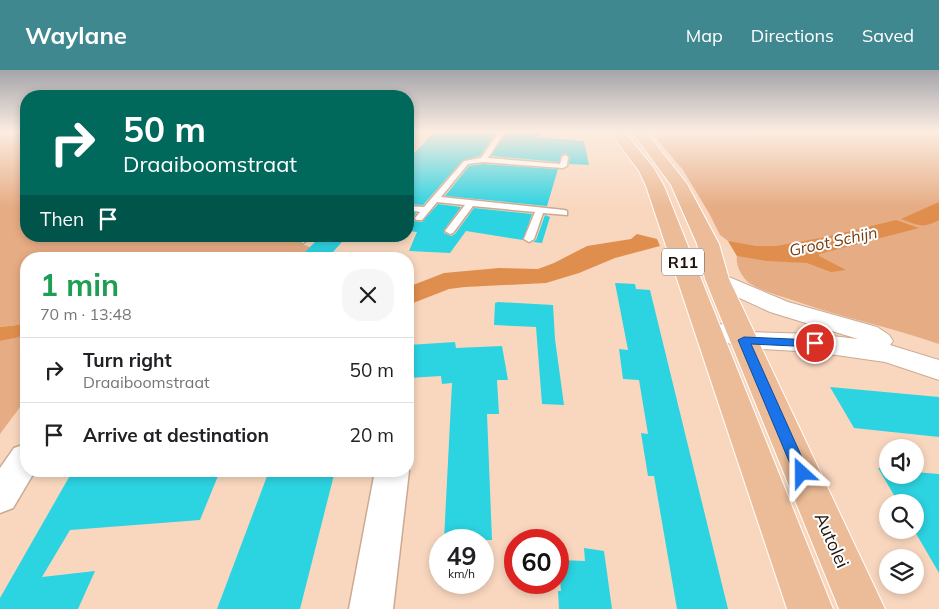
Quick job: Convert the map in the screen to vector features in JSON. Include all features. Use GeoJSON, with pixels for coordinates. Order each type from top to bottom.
{"type":"FeatureCollection","features":[{"type":"Feature","properties":{"kind":"main road","name":"R11"},"geometry":{"type":"LineString","coordinates":[[637,157],[647,170],[662,178]]}},
{"type":"Feature","properties":{"kind":"main road","name":"R11"},"geometry":{"type":"LineString","coordinates":[[652,157],[662,178]]}},
{"type":"Feature","properties":{"kind":"main road","name":"Autolei"},"geometry":{"type":"LineString","coordinates":[[662,178],[679,184],[708,244],[729,330],[810,609]]}},
{"type":"Feature","properties":{"kind":"main road","name":"Autolei"},"geometry":{"type":"LineString","coordinates":[[662,178],[729,330],[862,609]]}},
{"type":"Feature","properties":{"kind":"street"},"geometry":{"type":"LineString","coordinates":[[717,279],[779,307],[867,333],[879,340]]}},
{"type":"Feature","properties":{"kind":"street"},"geometry":{"type":"LineString","coordinates":[[729,330],[834,332],[879,340],[939,360]]}},
{"type":"Feature","properties":{"kind":"street"},"geometry":{"type":"LineString","coordinates":[[729,330],[890,354],[939,370]]}},
{"type":"Feature","properties":{"kind":"street"},"geometry":{"type":"LineString","coordinates":[[0,497],[20,466]]}},
{"type":"Feature","properties":{"kind":"street"},"geometry":{"type":"LineString","coordinates":[[371,609],[391,477]]}},
{"type":"Feature","properties":{"kind":"lane"},"geometry":{"type":"LineString","coordinates":[[419,218],[466,162],[483,160],[563,166],[565,157]]}},
{"type":"Feature","properties":{"kind":"lane"},"geometry":{"type":"LineString","coordinates":[[435,199],[564,213]]}},
{"type":"Feature","properties":{"kind":"lane"},"geometry":{"type":"LineString","coordinates":[[450,231],[471,203]]}},
{"type":"Feature","properties":{"kind":"lane"},"geometry":{"type":"LineString","coordinates":[[414,209],[426,210]]}},
{"type":"Feature","properties":{"kind":"lane"},"geometry":{"type":"LineString","coordinates":[[528,239],[540,210]]}},
{"type":"Feature","properties":{"kind":"shaded area"},"geometry":{"type":"Polygon","coordinates":[[[0,157],[20,157],[20,242],[298,242],[320,252],[20,252],[20,325],[0,327],[0,157]]]}},
{"type":"Feature","properties":{"kind":"shaded area"},"geometry":{"type":"Polygon","coordinates":[[[672,157],[939,157],[939,344],[810,306],[764,291],[749,283],[740,271],[737,256],[728,241],[720,235],[683,170],[672,157]]]}},
{"type":"Feature","properties":{"kind":"shaded area"},"geometry":{"type":"Polygon","coordinates":[[[20,337],[20,407],[0,434],[0,341],[20,337]]]}},
{"type":"Feature","properties":{"kind":"water"},"geometry":{"type":"Polygon","coordinates":[[[939,202],[939,220],[933,223],[920,225],[901,219],[939,202]]]}},
{"type":"Feature","properties":{"kind":"water","name":"Groot Schijn"},"geometry":{"type":"Polygon","coordinates":[[[896,220],[919,228],[819,254],[819,256],[846,270],[831,272],[807,263],[767,261],[737,256],[728,241],[756,246],[776,246],[826,237],[896,220]]]}},
{"type":"Feature","properties":{"kind":"water"},"geometry":{"type":"Polygon","coordinates":[[[637,234],[657,239],[660,246],[615,258],[579,273],[546,283],[449,289],[414,303],[414,285],[444,273],[499,268],[538,269],[587,246],[631,239],[637,234]]]}},
{"type":"Feature","properties":{"kind":"water"},"geometry":{"type":"Polygon","coordinates":[[[20,325],[20,337],[0,341],[0,327],[20,325]]]}},
{"type":"Feature","properties":{"kind":"building"},"geometry":{"type":"Polygon","coordinates":[[[414,157],[475,157],[463,160],[423,205],[414,204],[414,157]]]}},
{"type":"Feature","properties":{"kind":"building"},"geometry":{"type":"Polygon","coordinates":[[[504,157],[560,157],[559,162],[504,157]]]}},
{"type":"Feature","properties":{"kind":"building"},"geometry":{"type":"Polygon","coordinates":[[[570,157],[587,157],[589,165],[569,164],[570,157]]]}},
{"type":"Feature","properties":{"kind":"building"},"geometry":{"type":"Polygon","coordinates":[[[483,164],[558,169],[547,206],[445,196],[469,166],[483,164]]]}},
{"type":"Feature","properties":{"kind":"building"},"geometry":{"type":"Polygon","coordinates":[[[438,204],[461,207],[444,230],[444,233],[451,236],[455,234],[474,208],[532,214],[523,240],[466,231],[450,253],[409,251],[417,232],[414,232],[414,221],[422,222],[438,204]]]}},
{"type":"Feature","properties":{"kind":"building"},"geometry":{"type":"Polygon","coordinates":[[[545,215],[550,217],[542,243],[533,242],[536,240],[545,215]]]}},
{"type":"Feature","properties":{"kind":"building"},"geometry":{"type":"Polygon","coordinates":[[[315,242],[342,242],[333,252],[305,252],[315,242]]]}},
{"type":"Feature","properties":{"kind":"building"},"geometry":{"type":"Polygon","coordinates":[[[615,283],[635,284],[636,289],[650,290],[728,609],[677,609],[654,476],[648,476],[641,433],[648,434],[639,380],[623,379],[619,349],[628,350],[615,283]]]}},
{"type":"Feature","properties":{"kind":"building"},"geometry":{"type":"Polygon","coordinates":[[[495,303],[553,305],[555,339],[564,405],[542,404],[536,327],[494,325],[495,303]]]}},
{"type":"Feature","properties":{"kind":"building"},"geometry":{"type":"Polygon","coordinates":[[[455,342],[456,348],[502,346],[508,380],[497,380],[499,414],[487,414],[492,529],[445,529],[452,383],[442,384],[441,376],[414,378],[414,345],[455,342]]]}},
{"type":"Feature","properties":{"kind":"building"},"geometry":{"type":"Polygon","coordinates":[[[830,387],[939,397],[939,437],[854,428],[830,387]]]}},
{"type":"Feature","properties":{"kind":"building"},"geometry":{"type":"Polygon","coordinates":[[[924,473],[939,474],[939,573],[919,539],[924,539],[924,494],[893,494],[887,484],[924,484],[924,473]]]}},
{"type":"Feature","properties":{"kind":"building"},"geometry":{"type":"Polygon","coordinates":[[[69,477],[218,477],[200,520],[70,530],[42,577],[95,571],[78,609],[0,609],[0,598],[69,477]]]}},
{"type":"Feature","properties":{"kind":"building"},"geometry":{"type":"Polygon","coordinates":[[[267,477],[333,477],[300,609],[217,609],[267,477]]]}},
{"type":"Feature","properties":{"kind":"building"},"geometry":{"type":"Polygon","coordinates":[[[584,548],[604,551],[612,609],[559,609],[558,594],[569,594],[569,560],[585,561],[584,548]]]}},
{"type":"Feature","properties":{"kind":"route"},"geometry":{"type":"LineString","coordinates":[[802,473],[744,340],[815,343]]}}]}
